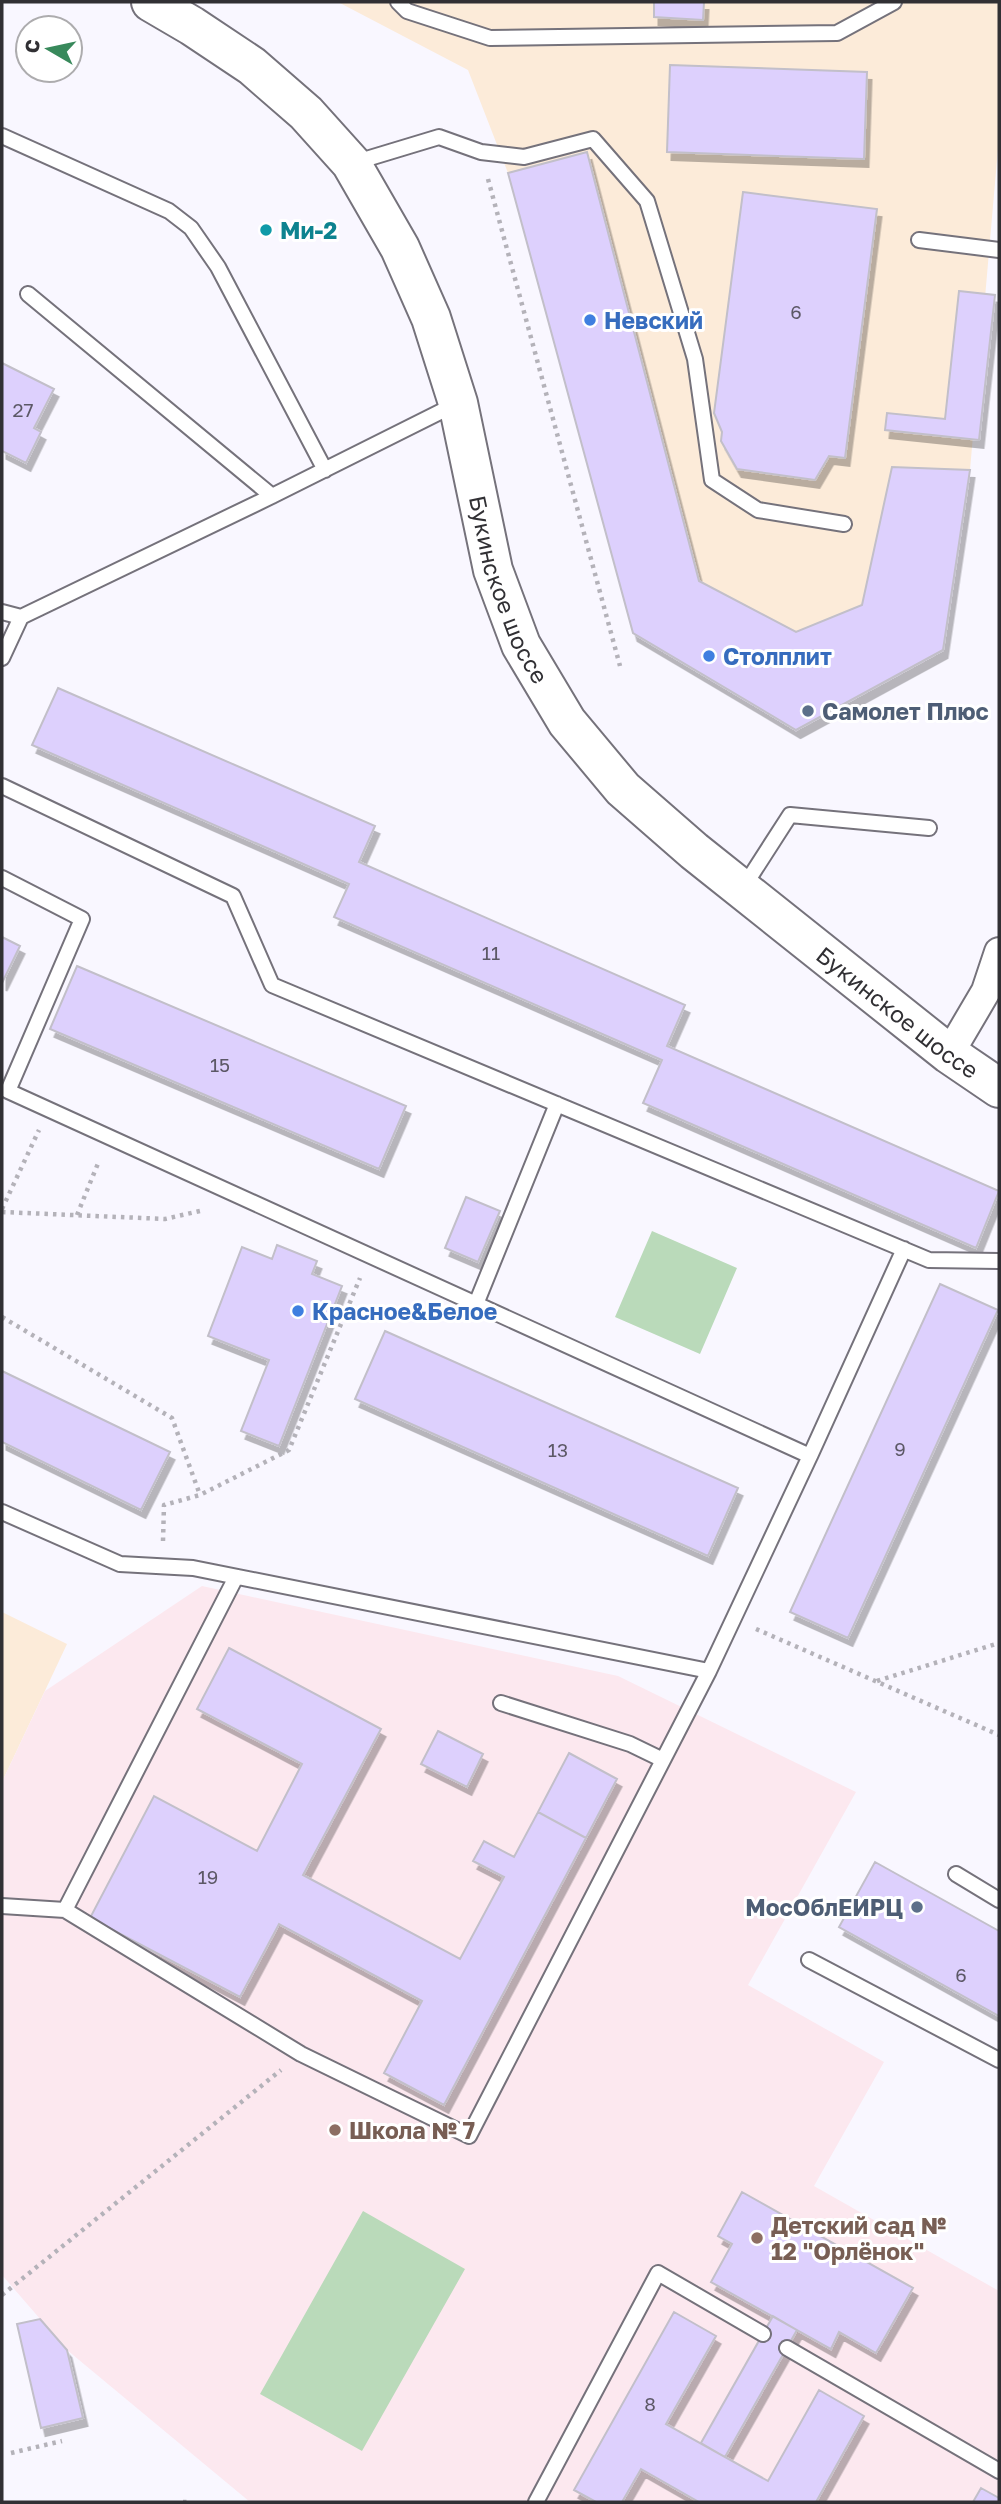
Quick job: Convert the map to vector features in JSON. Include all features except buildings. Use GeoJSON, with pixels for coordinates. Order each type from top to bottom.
{"type":"FeatureCollection","features":[{"type":"Feature","properties":{"kind":"main road","name":"Букинское шоссе"},"geometry":{"type":"LineString","coordinates":[[151,2],[252,66],[306,113],[351,163],[400,248],[431,318],[458,403],[493,570],[521,645],[567,722],[623,789],[694,851],[949,1054],[999,1088]]}},
{"type":"Feature","properties":{"kind":"street"},"geometry":{"type":"LineString","coordinates":[[949,1054],[986,991],[999,952]]}},
{"type":"Feature","properties":{"kind":"lane"},"geometry":{"type":"LineString","coordinates":[[398,2],[407,11],[491,38],[837,33],[894,2]]}},
{"type":"Feature","properties":{"kind":"lane"},"geometry":{"type":"LineString","coordinates":[[2,136],[169,211],[191,229],[218,267],[325,470]]}},
{"type":"Feature","properties":{"kind":"lane"},"geometry":{"type":"LineString","coordinates":[[351,163],[439,137],[481,152],[524,157],[593,139],[647,201],[695,359],[712,480],[758,510],[844,524]]}},
{"type":"Feature","properties":{"kind":"lane"},"geometry":{"type":"LineString","coordinates":[[919,240],[999,250]]}},
{"type":"Feature","properties":{"kind":"lane"},"geometry":{"type":"LineString","coordinates":[[27,294],[272,496]]}},
{"type":"Feature","properties":{"kind":"lane"},"geometry":{"type":"LineString","coordinates":[[2,658],[22,617],[458,403]]}},
{"type":"Feature","properties":{"kind":"lane"},"geometry":{"type":"LineString","coordinates":[[2,612],[22,617]]}},
{"type":"Feature","properties":{"kind":"lane"},"geometry":{"type":"LineString","coordinates":[[2,786],[233,896],[272,985],[929,1260],[999,1261]]}},
{"type":"Feature","properties":{"kind":"lane"},"geometry":{"type":"LineString","coordinates":[[743,888],[790,815],[929,828]]}},
{"type":"Feature","properties":{"kind":"lane"},"geometry":{"type":"LineString","coordinates":[[2,878],[82,919],[8,1091],[810,1456]]}},
{"type":"Feature","properties":{"kind":"lane"},"geometry":{"type":"LineString","coordinates":[[476,1304],[557,1104]]}},
{"type":"Feature","properties":{"kind":"lane"},"geometry":{"type":"LineString","coordinates":[[2,1906],[65,1910],[301,2054],[469,2136],[709,1671],[904,1249]]}},
{"type":"Feature","properties":{"kind":"lane"},"geometry":{"type":"LineString","coordinates":[[2,1512],[120,1564],[192,1568],[709,1671]]}},
{"type":"Feature","properties":{"kind":"lane"},"geometry":{"type":"LineString","coordinates":[[65,1910],[236,1577]]}},
{"type":"Feature","properties":{"kind":"lane"},"geometry":{"type":"LineString","coordinates":[[501,1703],[630,1744],[663,1760]]}},
{"type":"Feature","properties":{"kind":"lane"},"geometry":{"type":"LineString","coordinates":[[956,1874],[999,1900]]}},
{"type":"Feature","properties":{"kind":"lane"},"geometry":{"type":"LineString","coordinates":[[809,1960],[999,2060]]}},
{"type":"Feature","properties":{"kind":"lane"},"geometry":{"type":"LineString","coordinates":[[537,2502],[658,2273],[763,2334]]}},
{"type":"Feature","properties":{"kind":"lane"},"geometry":{"type":"LineString","coordinates":[[787,2348],[999,2471]]}},
{"type":"Feature","properties":{"kind":"path"},"geometry":{"type":"LineString","coordinates":[[481,152],[620,666]]}},
{"type":"Feature","properties":{"kind":"path"},"geometry":{"type":"LineString","coordinates":[[48,1110],[2,1210],[165,1219],[246,1200]]}},
{"type":"Feature","properties":{"kind":"path"},"geometry":{"type":"LineString","coordinates":[[77,1215],[109,1137]]}},
{"type":"Feature","properties":{"kind":"path"},"geometry":{"type":"LineString","coordinates":[[163,1567],[164,1505],[200,1495],[289,1450],[370,1256]]}},
{"type":"Feature","properties":{"kind":"path"},"geometry":{"type":"LineString","coordinates":[[2,1317],[172,1418],[200,1495]]}},
{"type":"Feature","properties":{"kind":"path"},"geometry":{"type":"LineString","coordinates":[[734,1619],[999,1735]]}},
{"type":"Feature","properties":{"kind":"path"},"geometry":{"type":"LineString","coordinates":[[876,1681],[999,1643]]}},
{"type":"Feature","properties":{"kind":"path"},"geometry":{"type":"LineString","coordinates":[[2,2295],[301,2054]]}},
{"type":"Feature","properties":{"kind":"path"},"geometry":{"type":"LineString","coordinates":[[11,2453],[62,2441]]}},
{"type":"Feature","properties":{"kind":"path"},"geometry":{"type":"LineString","coordinates":[[183,2502],[189,2502]]}},
{"type":"Feature","properties":{"kind":"shaded area"},"geometry":{"type":"Polygon","coordinates":[[[338,2],[999,2],[999,137],[970,470],[892,467],[862,605],[796,632],[699,581],[587,153],[508,173],[468,70],[338,2]]]}},
{"type":"Feature","properties":{"kind":"shaded area","name":"Школа № 7"},"geometry":{"type":"Polygon","coordinates":[[[202,1586],[618,1676],[856,1792],[748,1985],[884,2062],[814,2186],[999,2291],[999,2502],[250,2502],[67,2350],[2,2275],[2,1782],[45,1691],[202,1586]]]}},
{"type":"Feature","properties":{"kind":"shaded area"},"geometry":{"type":"Polygon","coordinates":[[[2,1612],[67,1644],[2,1782],[2,1612]]]}},
{"type":"Feature","properties":{"kind":"green space"},"geometry":{"type":"Polygon","coordinates":[[[652,1231],[737,1268],[700,1354],[615,1317],[652,1231]]]}},
{"type":"Feature","properties":{"kind":"green space"},"geometry":{"type":"Polygon","coordinates":[[[363,2211],[465,2269],[362,2451],[260,2394],[363,2211]]]}},
{"type":"Feature","properties":{"kind":"place","name":"Ми-2"},"geometry":{"type":"Point","coordinates":[266,230]}},
{"type":"Feature","properties":{"kind":"place","name":"Невский"},"geometry":{"type":"Point","coordinates":[590,320]}},
{"type":"Feature","properties":{"kind":"place","name":"Столплит"},"geometry":{"type":"Point","coordinates":[709,656]}},
{"type":"Feature","properties":{"kind":"place","name":"Самолет Плюс"},"geometry":{"type":"Point","coordinates":[808,711]}},
{"type":"Feature","properties":{"kind":"place","name":"Красное&Белое"},"geometry":{"type":"Point","coordinates":[298,1311]}},
{"type":"Feature","properties":{"kind":"place","name":"МосОблЕИРЦ"},"geometry":{"type":"Point","coordinates":[917,1907]}},
{"type":"Feature","properties":{"kind":"place","name":"Школа № 7"},"geometry":{"type":"Point","coordinates":[335,2130]}},
{"type":"Feature","properties":{"kind":"place","name":"Детский сад № 12 \"Орлёнок\""},"geometry":{"type":"Point","coordinates":[757,2238]}}]}
